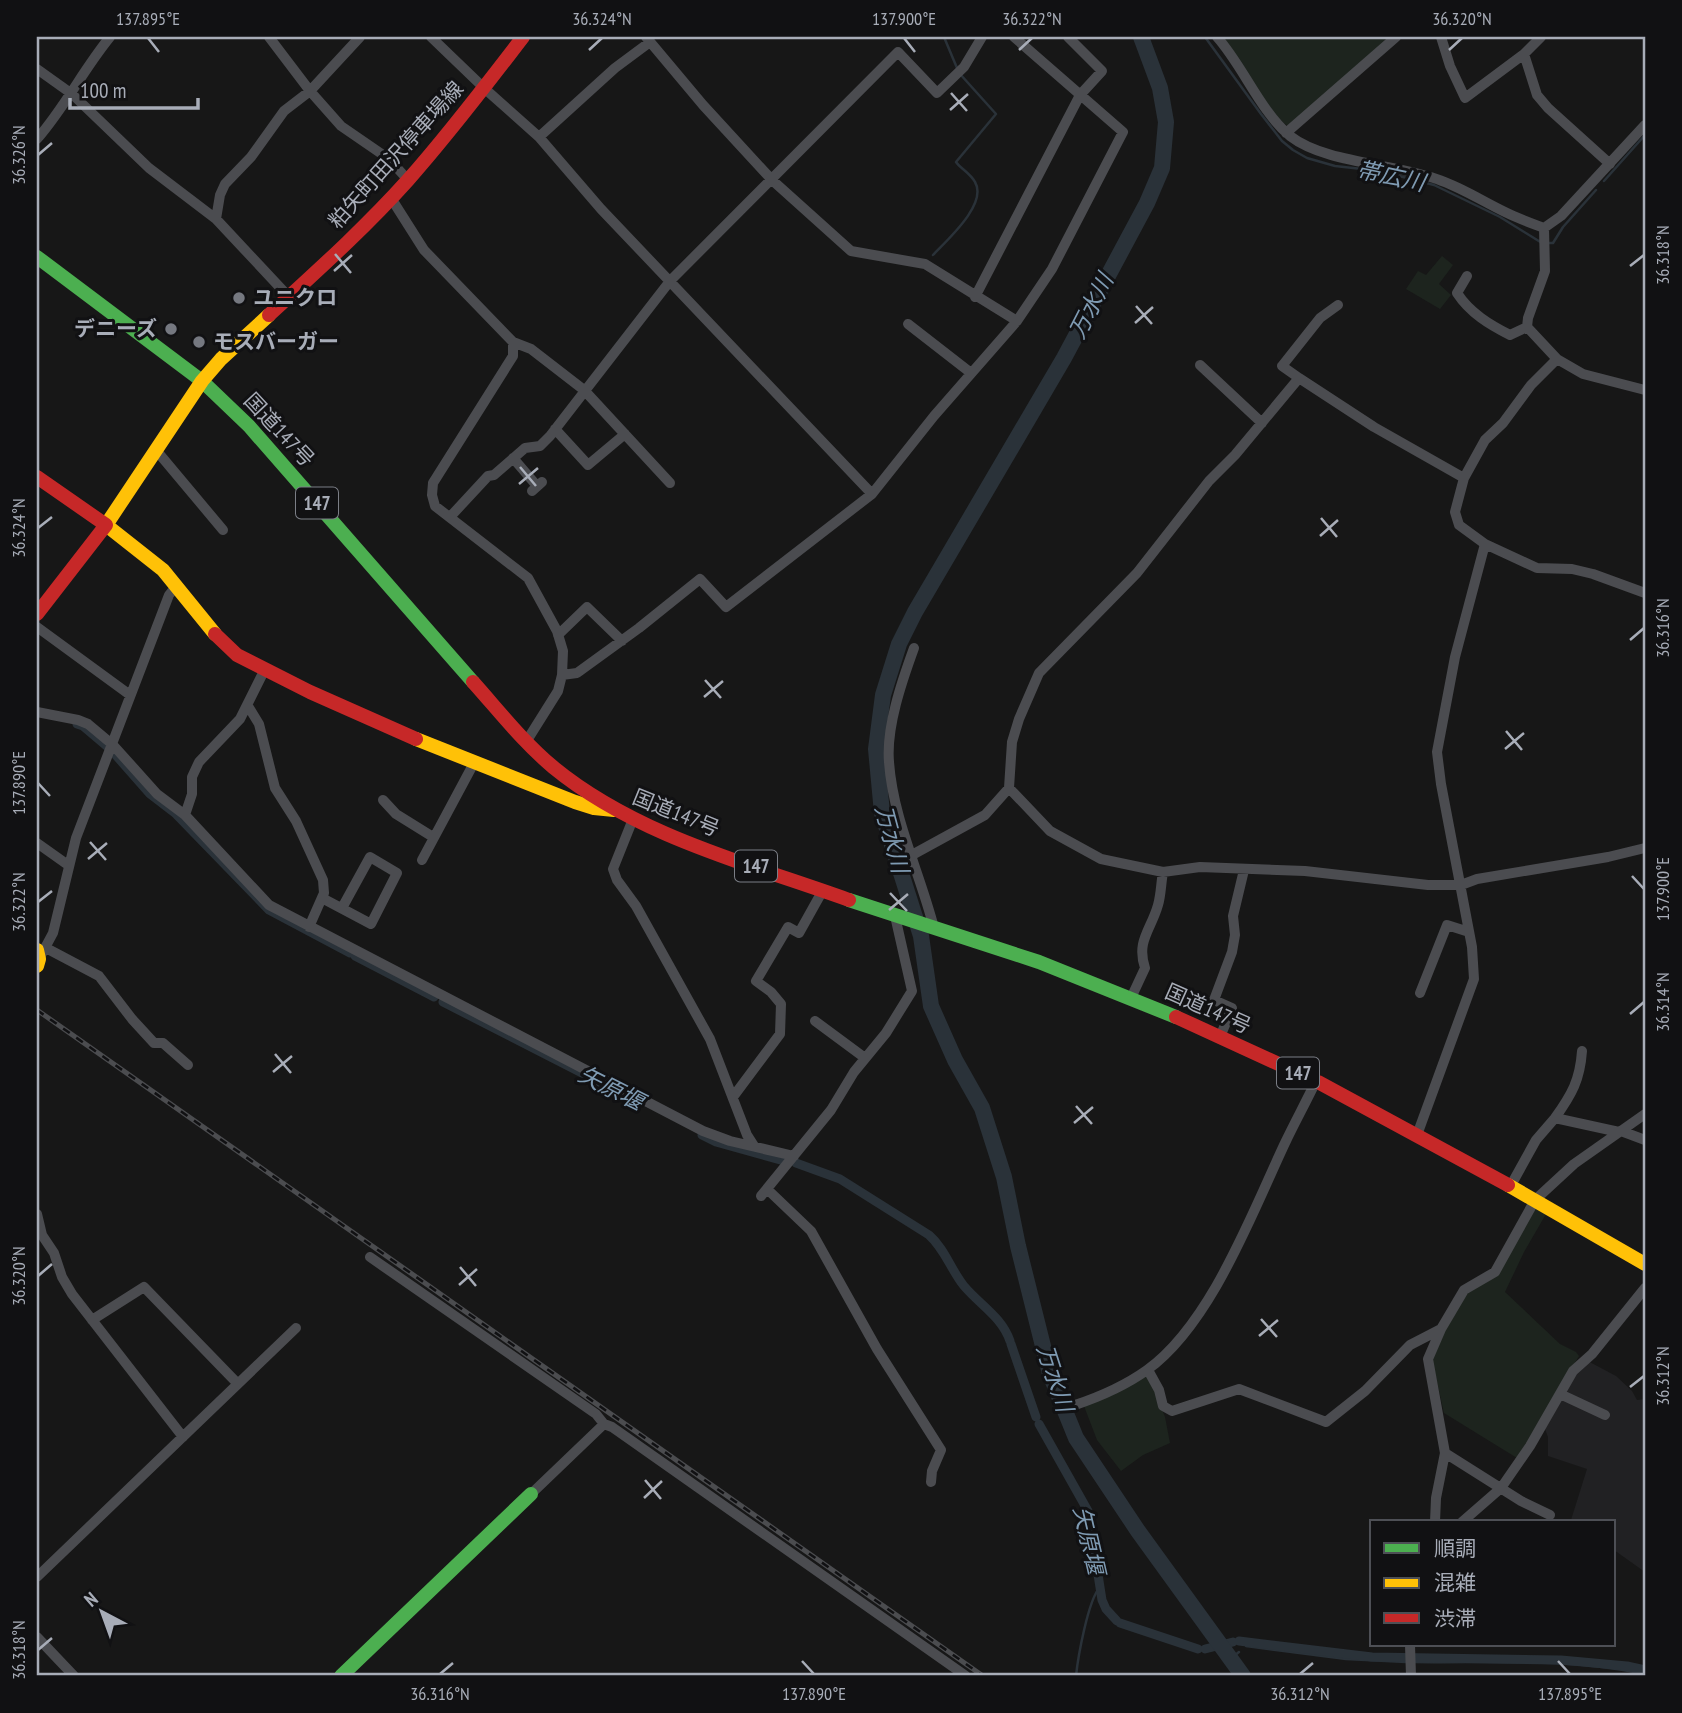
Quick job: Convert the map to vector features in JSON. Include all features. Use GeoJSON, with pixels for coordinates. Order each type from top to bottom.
{"type":"FeatureCollection","features":[{"type":"Feature","properties":{"kind":"main road","name":"粕矢町田沢停車場線"},"geometry":{"type":"LineString","coordinates":[[37,614],[106,525],[202,381],[221,359],[408,180],[523,37]]}},
{"type":"Feature","properties":{"kind":"main road","name":"国道147号"},"geometry":{"type":"LineString","coordinates":[[37,257],[202,381],[249,426],[526,742],[569,780],[614,810],[702,847],[897,917],[1019,954],[1220,1037],[1316,1081],[1535,1200],[1645,1264]]}},
{"type":"Feature","properties":{"kind":"main road"},"geometry":{"type":"LineString","coordinates":[[37,477],[163,569],[219,639],[237,654],[474,763],[604,811],[614,810]]}},
{"type":"Feature","properties":{"kind":"main road"},"geometry":{"type":"LineString","coordinates":[[544,789],[557,789],[569,780]]}},
{"type":"Feature","properties":{"kind":"main road"},"geometry":{"type":"LineString","coordinates":[[341,1676],[531,1494]]}},
{"type":"Feature","properties":{"kind":"street"},"geometry":{"type":"LineString","coordinates":[[37,139],[72,94],[85,69],[110,37]]}},
{"type":"Feature","properties":{"kind":"street"},"geometry":{"type":"LineString","coordinates":[[269,37],[341,126],[389,159],[408,180]]}},
{"type":"Feature","properties":{"kind":"street"},"geometry":{"type":"LineString","coordinates":[[216,219],[220,195],[225,184],[251,157],[284,111],[310,91],[360,37]]}},
{"type":"Feature","properties":{"kind":"street"},"geometry":{"type":"LineString","coordinates":[[431,37],[539,137],[601,209],[872,495]]}},
{"type":"Feature","properties":{"kind":"street"},"geometry":{"type":"LineString","coordinates":[[450,517],[488,475],[494,475],[525,448],[540,446],[670,281],[898,52],[937,93],[960,71],[982,37]]}},
{"type":"Feature","properties":{"kind":"street"},"geometry":{"type":"LineString","coordinates":[[562,675],[577,673],[700,579],[726,607],[872,495],[934,416],[1017,321],[1052,269],[1123,132],[1014,37]]}},
{"type":"Feature","properties":{"kind":"street"},"geometry":{"type":"LineString","coordinates":[[975,297],[1080,95],[1102,71],[1068,37]]}},
{"type":"Feature","properties":{"kind":"street"},"geometry":{"type":"LineString","coordinates":[[1217,37],[1286,133],[1303,145],[1328,155],[1398,167],[1443,181],[1544,233]]}},
{"type":"Feature","properties":{"kind":"street"},"geometry":{"type":"LineString","coordinates":[[1286,133],[1396,37]]}},
{"type":"Feature","properties":{"kind":"street"},"geometry":{"type":"LineString","coordinates":[[1441,37],[1450,66],[1465,98],[1524,54],[1541,37]]}},
{"type":"Feature","properties":{"kind":"street"},"geometry":{"type":"LineString","coordinates":[[539,137],[648,39],[703,105],[772,180],[851,251],[925,264],[1017,321]]}},
{"type":"Feature","properties":{"kind":"street"},"geometry":{"type":"LineString","coordinates":[[1524,54],[1537,95],[1609,164]]}},
{"type":"Feature","properties":{"kind":"street"},"geometry":{"type":"LineString","coordinates":[[37,69],[72,94],[149,168],[216,219],[288,296]]}},
{"type":"Feature","properties":{"kind":"street"},"geometry":{"type":"LineString","coordinates":[[1645,125],[1544,233],[1545,271],[1527,327],[1557,359],[1583,374],[1645,390]]}},
{"type":"Feature","properties":{"kind":"street"},"geometry":{"type":"LineString","coordinates":[[391,198],[424,250],[513,342],[531,349],[584,390],[670,483]]}},
{"type":"Feature","properties":{"kind":"street"},"geometry":{"type":"LineString","coordinates":[[1467,276],[1457,293],[1463,303],[1490,324],[1510,335],[1527,327]]}},
{"type":"Feature","properties":{"kind":"street"},"geometry":{"type":"LineString","coordinates":[[1338,305],[1320,318],[1282,366],[1374,427],[1465,478]]}},
{"type":"Feature","properties":{"kind":"street"},"geometry":{"type":"LineString","coordinates":[[908,324],[971,373]]}},
{"type":"Feature","properties":{"kind":"street"},"geometry":{"type":"LineString","coordinates":[[513,342],[513,356],[433,483],[432,495],[435,506],[528,578],[558,635],[562,651],[562,675],[558,691],[526,742]]}},
{"type":"Feature","properties":{"kind":"street"},"geometry":{"type":"LineString","coordinates":[[1557,359],[1531,386],[1503,423],[1485,440],[1465,478],[1455,512],[1459,525],[1485,544],[1537,568],[1572,569],[1645,593]]}},
{"type":"Feature","properties":{"kind":"street"},"geometry":{"type":"LineString","coordinates":[[1200,365],[1262,423]]}},
{"type":"Feature","properties":{"kind":"street"},"geometry":{"type":"LineString","coordinates":[[912,855],[985,815],[1009,788],[1012,742],[1018,719],[1039,673],[1137,573],[1209,481],[1235,455],[1299,378]]}},
{"type":"Feature","properties":{"kind":"street"},"geometry":{"type":"LineString","coordinates":[[555,429],[588,465],[625,434]]}},
{"type":"Feature","properties":{"kind":"street"},"geometry":{"type":"LineString","coordinates":[[156,450],[223,530]]}},
{"type":"Feature","properties":{"kind":"street"},"geometry":{"type":"LineString","coordinates":[[513,458],[537,486]]}},
{"type":"Feature","properties":{"kind":"street"},"geometry":{"type":"LineString","coordinates":[[1417,1135],[1474,979],[1469,932],[1437,752],[1450,679],[1485,544]]}},
{"type":"Feature","properties":{"kind":"street"},"geometry":{"type":"LineString","coordinates":[[177,585],[169,595],[76,838],[53,933],[40,956],[99,976],[154,1043],[163,1043],[188,1065]]}},
{"type":"Feature","properties":{"kind":"street"},"geometry":{"type":"LineString","coordinates":[[558,635],[587,607],[622,640]]}},
{"type":"Feature","properties":{"kind":"street"},"geometry":{"type":"LineString","coordinates":[[37,628],[130,695]]}},
{"type":"Feature","properties":{"kind":"street"},"geometry":{"type":"LineString","coordinates":[[914,648],[893,722],[889,761],[899,814],[932,927]]}},
{"type":"Feature","properties":{"kind":"street"},"geometry":{"type":"LineString","coordinates":[[185,815],[192,794],[192,777],[199,762],[240,719],[265,669]]}},
{"type":"Feature","properties":{"kind":"street"},"geometry":{"type":"LineString","coordinates":[[248,706],[260,723],[275,788],[296,821],[323,880],[324,893],[309,926]]}},
{"type":"Feature","properties":{"kind":"street"},"geometry":{"type":"LineString","coordinates":[[37,712],[88,724],[113,745],[157,794],[185,815],[270,905],[703,1131],[730,1141],[793,1156]]}},
{"type":"Feature","properties":{"kind":"street"},"geometry":{"type":"LineString","coordinates":[[422,860],[474,763]]}},
{"type":"Feature","properties":{"kind":"street"},"geometry":{"type":"LineString","coordinates":[[1009,788],[1050,831],[1101,859],[1163,872],[1200,867],[1305,870],[1428,885],[1461,885],[1477,878],[1608,858],[1645,848]]}},
{"type":"Feature","properties":{"kind":"street"},"geometry":{"type":"LineString","coordinates":[[383,800],[396,814],[433,838]]}},
{"type":"Feature","properties":{"kind":"street"},"geometry":{"type":"LineString","coordinates":[[634,819],[613,869],[617,880],[636,906],[710,1039],[747,1135],[754,1146]]}},
{"type":"Feature","properties":{"kind":"street"},"geometry":{"type":"LineString","coordinates":[[37,843],[68,865]]}},
{"type":"Feature","properties":{"kind":"street"},"geometry":{"type":"LineString","coordinates":[[322,898],[371,924],[397,873],[370,857],[342,908]]}},
{"type":"Feature","properties":{"kind":"street"},"geometry":{"type":"LineString","coordinates":[[1220,1037],[1233,1008],[1214,1000],[1232,952],[1235,935],[1233,916],[1244,870]]}},
{"type":"Feature","properties":{"kind":"street"},"geometry":{"type":"LineString","coordinates":[[1131,998],[1145,968],[1141,954],[1142,944],[1158,905],[1163,872]]}},
{"type":"Feature","properties":{"kind":"street"},"geometry":{"type":"LineString","coordinates":[[733,1097],[780,1034],[781,1004],[756,981],[788,927],[799,933],[824,890]]}},
{"type":"Feature","properties":{"kind":"street"},"geometry":{"type":"LineString","coordinates":[[897,917],[912,990],[886,1033],[865,1058],[831,1110],[764,1193],[811,1231],[877,1349],[941,1450],[932,1471],[931,1482]]}},
{"type":"Feature","properties":{"kind":"street"},"geometry":{"type":"LineString","coordinates":[[1420,993],[1447,925],[1469,932]]}},
{"type":"Feature","properties":{"kind":"street"},"geometry":{"type":"LineString","coordinates":[[815,1021],[865,1058]]}},
{"type":"Feature","properties":{"kind":"street"},"geometry":{"type":"LineString","coordinates":[[1510,1187],[1536,1140],[1572,1093],[1580,1073],[1582,1051]]}},
{"type":"Feature","properties":{"kind":"street"},"geometry":{"type":"LineString","coordinates":[[1075,1405],[1112,1390],[1147,1370],[1176,1343],[1218,1281],[1242,1237],[1316,1081]]}},
{"type":"Feature","properties":{"kind":"street"},"geometry":{"type":"LineString","coordinates":[[1435,1520],[1436,1498],[1445,1453],[1428,1359],[1441,1329],[1464,1290],[1495,1272],[1535,1200],[1574,1164],[1645,1114]]}},
{"type":"Feature","properties":{"kind":"street"},"geometry":{"type":"LineString","coordinates":[[1555,1118],[1645,1140]]}},
{"type":"Feature","properties":{"kind":"street"},"geometry":{"type":"LineString","coordinates":[[37,1214],[42,1235],[54,1253],[62,1278],[183,1437]]}},
{"type":"Feature","properties":{"kind":"street"},"geometry":{"type":"LineString","coordinates":[[370,1257],[966,1676]]}},
{"type":"Feature","properties":{"kind":"street"},"geometry":{"type":"LineString","coordinates":[[92,1320],[144,1287],[238,1384]]}},
{"type":"Feature","properties":{"kind":"street"},"geometry":{"type":"LineString","coordinates":[[1464,1520],[1501,1488],[1573,1371],[1592,1354],[1645,1289]]}},
{"type":"Feature","properties":{"kind":"street"},"geometry":{"type":"LineString","coordinates":[[37,1577],[296,1328]]}},
{"type":"Feature","properties":{"kind":"street"},"geometry":{"type":"LineString","coordinates":[[1147,1370],[1159,1390],[1163,1406],[1172,1411],[1238,1389],[1326,1422],[1365,1391],[1410,1345],[1441,1329]]}},
{"type":"Feature","properties":{"kind":"street"},"geometry":{"type":"LineString","coordinates":[[1560,1394],[1605,1415]]}},
{"type":"Feature","properties":{"kind":"street"},"geometry":{"type":"LineString","coordinates":[[531,1494],[604,1424]]}},
{"type":"Feature","properties":{"kind":"street"},"geometry":{"type":"LineString","coordinates":[[1445,1453],[1550,1515]]}},
{"type":"Feature","properties":{"kind":"street"},"geometry":{"type":"LineString","coordinates":[[37,1637],[74,1676]]}},
{"type":"Feature","properties":{"kind":"street"},"geometry":{"type":"LineString","coordinates":[[1410,1646],[1411,1676]]}},
{"type":"Feature","properties":{"kind":"shaded area"},"geometry":{"type":"Polygon","coordinates":[[[1221,37],[1392,37],[1289,126],[1274,113],[1221,37]]]}},
{"type":"Feature","properties":{"kind":"shaded area"},"geometry":{"type":"Polygon","coordinates":[[[1442,256],[1453,265],[1439,284],[1451,295],[1440,309],[1406,289],[1418,271],[1426,275],[1442,256]]]}},
{"type":"Feature","properties":{"kind":"shaded area"},"geometry":{"type":"Polygon","coordinates":[[[1535,1208],[1546,1214],[1505,1292],[1560,1344],[1579,1356],[1517,1458],[1444,1413],[1432,1359],[1444,1330],[1467,1292],[1499,1273],[1535,1208]]]}},
{"type":"Feature","properties":{"kind":"shaded area"},"geometry":{"type":"Polygon","coordinates":[[[1584,1359],[1616,1376],[1632,1391],[1637,1400],[1645,1399],[1645,1572],[1616,1551],[1616,1520],[1571,1520],[1587,1469],[1548,1456],[1545,1429],[1584,1359]]]}},
{"type":"Feature","properties":{"kind":"shaded area"},"geometry":{"type":"Polygon","coordinates":[[[1148,1375],[1165,1417],[1170,1443],[1143,1455],[1121,1471],[1097,1440],[1084,1406],[1148,1375]]]}},
{"type":"Feature","properties":{"kind":"waterway"},"geometry":{"type":"LineString","coordinates":[[944,37],[957,68]]}},
{"type":"Feature","properties":{"kind":"waterway","name":"万水川"},"geometry":{"type":"LineString","coordinates":[[1141,37],[1160,88],[1166,122],[1162,168],[1147,203],[1064,358],[915,612],[899,644],[883,695],[876,749],[882,813],[921,936],[931,1006],[955,1060],[982,1108],[1004,1177],[1050,1374],[1076,1438],[1138,1531],[1243,1676]]}},
{"type":"Feature","properties":{"kind":"waterway","name":"帯広川"},"geometry":{"type":"LineString","coordinates":[[1205,37],[1282,141],[1293,150],[1307,158],[1335,166],[1380,171],[1434,185],[1500,217],[1542,243]]}},
{"type":"Feature","properties":{"kind":"waterway"},"geometry":{"type":"LineString","coordinates":[[933,255],[964,221],[976,201],[978,191],[975,182],[956,162],[996,114],[960,74]]}},
{"type":"Feature","properties":{"kind":"waterway","name":"帯広川"},"geometry":{"type":"LineString","coordinates":[[1604,181],[1645,135]]}},
{"type":"Feature","properties":{"kind":"waterway","name":"帯広川"},"geometry":{"type":"LineString","coordinates":[[1549,243],[1553,243],[1563,227],[1596,190]]}},
{"type":"Feature","properties":{"kind":"waterway","name":"矢原堰"},"geometry":{"type":"LineString","coordinates":[[77,724],[109,748]]}},
{"type":"Feature","properties":{"kind":"waterway","name":"矢原堰"},"geometry":{"type":"LineString","coordinates":[[113,752],[150,794],[176,814],[269,910],[350,953]]}},
{"type":"Feature","properties":{"kind":"waterway","name":"矢原堰"},"geometry":{"type":"LineString","coordinates":[[355,956],[434,997]]}},
{"type":"Feature","properties":{"kind":"waterway","name":"矢原堰"},"geometry":{"type":"LineString","coordinates":[[443,1002],[621,1093]]}},
{"type":"Feature","properties":{"kind":"waterway","name":"矢原堰"},"geometry":{"type":"LineString","coordinates":[[702,1135],[716,1142],[784,1161]]}},
{"type":"Feature","properties":{"kind":"waterway","name":"矢原堰"},"geometry":{"type":"LineString","coordinates":[[796,1163],[840,1179],[929,1235],[964,1286],[1002,1325],[1010,1341]]}},
{"type":"Feature","properties":{"kind":"waterway","name":"矢原堰"},"geometry":{"type":"LineString","coordinates":[[1011,1344],[1036,1417]]}},
{"type":"Feature","properties":{"kind":"waterway","name":"矢原堰"},"geometry":{"type":"LineString","coordinates":[[1039,1424],[1088,1511],[1102,1600],[1117,1621]]}},
{"type":"Feature","properties":{"kind":"waterway"},"geometry":{"type":"LineString","coordinates":[[1076,1676],[1091,1604],[1100,1587]]}},
{"type":"Feature","properties":{"kind":"waterway","name":"矢原堰"},"geometry":{"type":"LineString","coordinates":[[1120,1623],[1198,1649]]}},
{"type":"Feature","properties":{"kind":"waterway","name":"矢原堰"},"geometry":{"type":"LineString","coordinates":[[1239,1641],[1372,1657],[1561,1660],[1645,1670]]}},
{"type":"Feature","properties":{"kind":"waterway","name":"矢原堰"},"geometry":{"type":"LineString","coordinates":[[1205,1649],[1233,1642]]}},
{"type":"Feature","properties":{"kind":"waterway"},"geometry":{"type":"LineString","coordinates":[[1246,1646],[1346,1659],[1406,1662]]}},
{"type":"Feature","properties":{"kind":"waterway"},"geometry":{"type":"LineString","coordinates":[[1230,1659],[1239,1652]]}},
{"type":"Feature","properties":{"kind":"waterway","name":"矢原堰"},"geometry":{"type":"LineString","coordinates":[[1415,1662],[1559,1663],[1645,1674]]}},
{"type":"Feature","properties":{"kind":"railway"},"geometry":{"type":"LineString","coordinates":[[37,1010],[983,1676]]}},
{"type":"Feature","properties":{"kind":"traffic: fast"},"geometry":{"type":"LineString","coordinates":[[37,257],[202,381],[249,426],[473,682]]}},
{"type":"Feature","properties":{"kind":"traffic: fast"},"geometry":{"type":"LineString","coordinates":[[849,900],[1039,962],[1176,1017]]}},
{"type":"Feature","properties":{"kind":"traffic: fast"},"geometry":{"type":"LineString","coordinates":[[341,1676],[531,1494]]}},
{"type":"Feature","properties":{"kind":"traffic: slow"},"geometry":{"type":"LineString","coordinates":[[215,634],[163,570],[106,525],[202,381],[221,359],[269,315]]}},
{"type":"Feature","properties":{"kind":"traffic: slow"},"geometry":{"type":"LineString","coordinates":[[416,739],[575,802],[614,810]]}},
{"type":"Feature","properties":{"kind":"traffic: slow"},"geometry":{"type":"LineString","coordinates":[[37,950],[37,966]]}},
{"type":"Feature","properties":{"kind":"traffic: slow"},"geometry":{"type":"LineString","coordinates":[[1508,1185],[1645,1264]]}},
{"type":"Feature","properties":{"kind":"traffic: jam"},"geometry":{"type":"LineString","coordinates":[[269,315],[392,198],[453,127],[523,37]]}},
{"type":"Feature","properties":{"kind":"traffic: jam"},"geometry":{"type":"LineString","coordinates":[[37,477],[106,525],[37,614]]}},
{"type":"Feature","properties":{"kind":"traffic: jam"},"geometry":{"type":"LineString","coordinates":[[215,634],[237,655],[310,692],[416,739]]}},
{"type":"Feature","properties":{"kind":"traffic: jam"},"geometry":{"type":"LineString","coordinates":[[473,682],[521,737],[553,767],[621,812],[695,846],[849,900]]}},
{"type":"Feature","properties":{"kind":"traffic: jam"},"geometry":{"type":"LineString","coordinates":[[1176,1017],[1318,1082],[1508,1185]]}},
{"type":"Feature","properties":{"kind":"place","name":"ユニクロ"},"geometry":{"type":"Point","coordinates":[239,298]}},
{"type":"Feature","properties":{"kind":"place","name":"デニーズ"},"geometry":{"type":"Point","coordinates":[171,329]}},
{"type":"Feature","properties":{"kind":"place","name":"モスバーガー"},"geometry":{"type":"Point","coordinates":[199,342]}}]}
